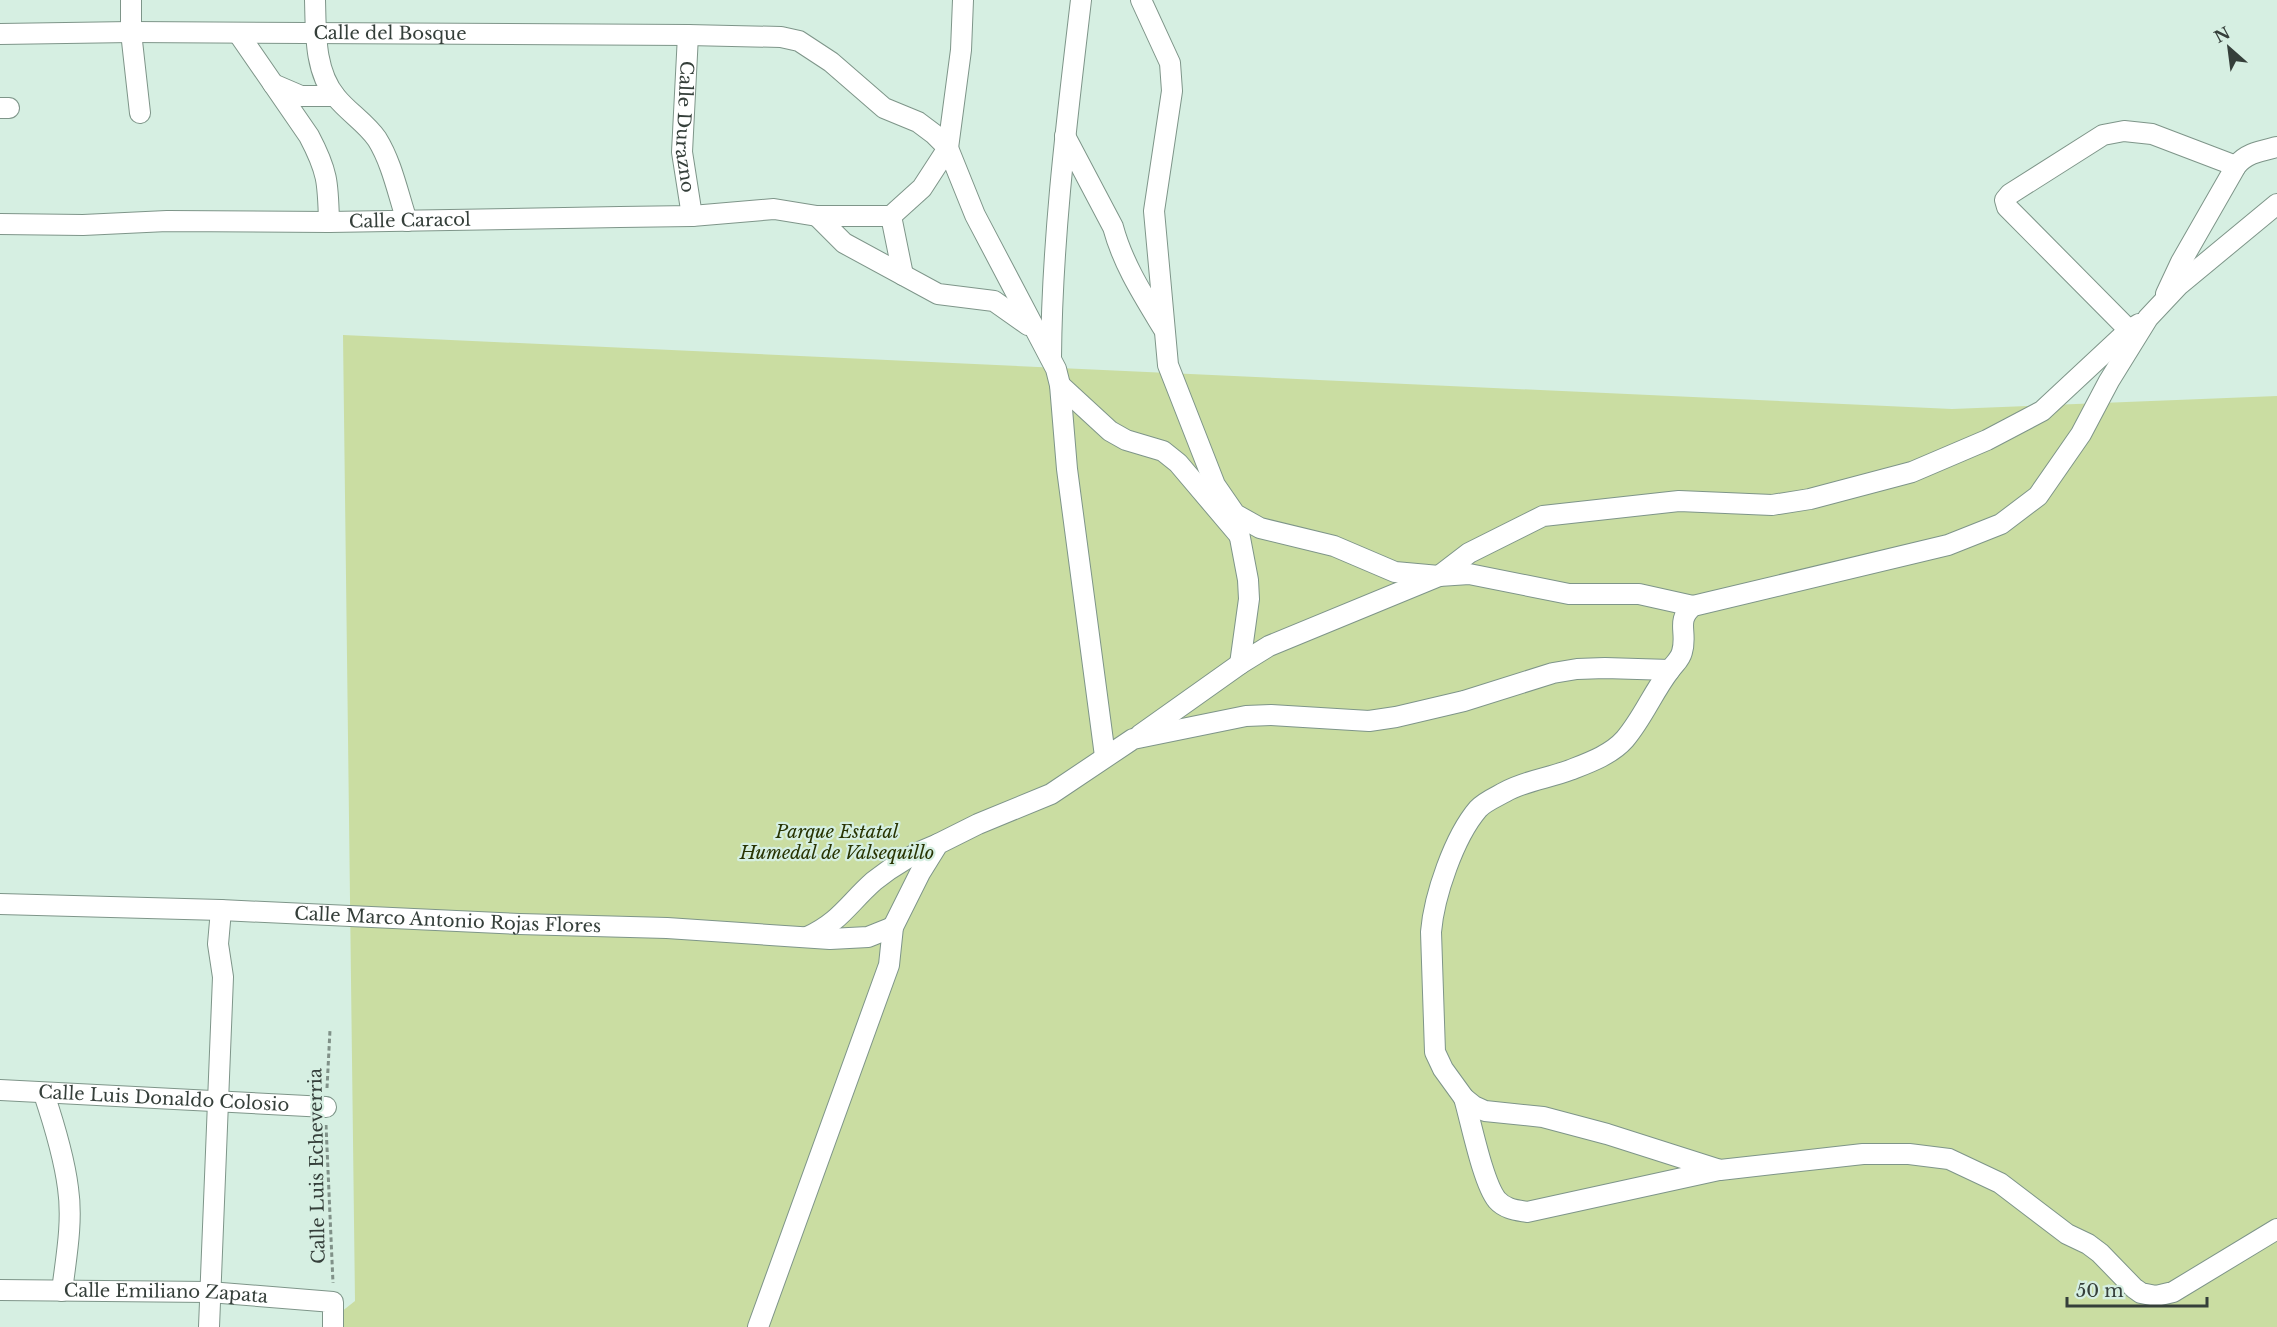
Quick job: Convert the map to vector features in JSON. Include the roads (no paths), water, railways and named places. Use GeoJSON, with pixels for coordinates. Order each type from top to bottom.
{"type":"FeatureCollection","features":[{"type":"Feature","properties":{"kind":"street"},"geometry":{"type":"LineString","coordinates":[[131,0],[131,32],[140,113]]}},
{"type":"Feature","properties":{"kind":"street"},"geometry":{"type":"LineString","coordinates":[[315,0],[316,33],[324,79],[335,96],[375,137],[385,154],[407,221]]}},
{"type":"Feature","properties":{"kind":"street"},"geometry":{"type":"LineString","coordinates":[[903,275],[891,216],[922,188],[948,148],[961,50],[963,0]]}},
{"type":"Feature","properties":{"kind":"street"},"geometry":{"type":"LineString","coordinates":[[1051,358],[1052,298],[1065,136],[1081,0]]}},
{"type":"Feature","properties":{"kind":"street"},"geometry":{"type":"LineString","coordinates":[[1141,0],[1170,63],[1172,91],[1154,211],[1168,365],[1215,485],[1235,514],[1248,580],[1249,599],[1240,664]]}},
{"type":"Feature","properties":{"kind":"street","name":"Calle del Bosque"},"geometry":{"type":"LineString","coordinates":[[0,34],[131,32],[781,37],[799,41],[831,62],[884,108],[918,122],[948,148]]}},
{"type":"Feature","properties":{"kind":"street"},"geometry":{"type":"LineString","coordinates":[[238,33],[309,136],[325,168],[328,183],[329,222]]}},
{"type":"Feature","properties":{"kind":"street","name":"Calle Durazno"},"geometry":{"type":"LineString","coordinates":[[688,35],[682,152],[692,216]]}},
{"type":"Feature","properties":{"kind":"street"},"geometry":{"type":"LineString","coordinates":[[273,84],[301,96],[335,96]]}},
{"type":"Feature","properties":{"kind":"street"},"geometry":{"type":"LineString","coordinates":[[2129,330],[2007,207],[2005,200],[2010,194],[2103,135],[2124,131],[2152,134],[2236,166]]}},
{"type":"Feature","properties":{"kind":"street"},"geometry":{"type":"LineString","coordinates":[[1065,136],[1113,227],[1117,243],[1132,278],[1165,330]]}},
{"type":"Feature","properties":{"kind":"street"},"geometry":{"type":"LineString","coordinates":[[1235,514],[1260,528],[1334,546],[1395,572],[1438,576],[1468,574],[1569,594],[1639,594],[1694,606],[1948,545],[2001,524],[2038,496],[2082,434],[2109,381],[2155,311],[2236,166],[2242,159],[2258,151],[2277,147]]}},
{"type":"Feature","properties":{"kind":"street"},"geometry":{"type":"LineString","coordinates":[[948,148],[975,215],[1033,328],[1051,358],[1060,385],[1067,469],[1105,756]]}},
{"type":"Feature","properties":{"kind":"street"},"geometry":{"type":"LineString","coordinates":[[807,937],[826,928],[844,914],[873,882],[902,861],[978,824],[1040,800],[1133,740],[1269,646],[1413,589],[1438,576],[1469,553],[1542,516],[1679,501],[1772,505],[1810,499],[1912,472],[2002,433],[2042,411],[2129,330],[2155,311],[2179,285],[2277,204]]}},
{"type":"Feature","properties":{"kind":"street","name":"Calle Caracol"},"geometry":{"type":"LineString","coordinates":[[0,224],[83,225],[167,221],[329,222],[692,216],[774,209],[817,216],[891,216]]}},
{"type":"Feature","properties":{"kind":"street"},"geometry":{"type":"LineString","coordinates":[[817,216],[844,243],[938,294],[994,301],[1033,328]]}},
{"type":"Feature","properties":{"kind":"street"},"geometry":{"type":"LineString","coordinates":[[1060,385],[1110,431],[1126,440],[1163,451],[1178,463],[1239,536]]}},
{"type":"Feature","properties":{"kind":"street"},"geometry":{"type":"LineString","coordinates":[[1694,606],[1683,617],[1682,652],[1678,662],[1670,670],[1649,706],[1623,741],[1596,760],[1507,791],[1478,808],[1458,842],[1432,912],[1436,1052],[1443,1069],[1464,1098],[1473,1106],[1485,1111],[1543,1117],[1607,1134],[1720,1170]]}},
{"type":"Feature","properties":{"kind":"street"},"geometry":{"type":"LineString","coordinates":[[1133,740],[1246,716],[1271,715],[1369,722],[1464,700],[1553,673],[1577,669],[1670,670]]}},
{"type":"Feature","properties":{"kind":"street"},"geometry":{"type":"LineString","coordinates":[[758,1327],[889,965],[893,927],[938,844]]}},
{"type":"Feature","properties":{"kind":"street","name":"Calle Marco Antonio Rojas Flores"},"geometry":{"type":"LineString","coordinates":[[0,904],[221,910],[519,924],[667,928],[830,939],[868,937],[893,927]]}},
{"type":"Feature","properties":{"kind":"street"},"geometry":{"type":"LineString","coordinates":[[209,1327],[223,977],[218,944],[221,910]]}},
{"type":"Feature","properties":{"kind":"street","name":"Calle Luis Donaldo Colosio"},"geometry":{"type":"LineString","coordinates":[[0,1090],[326,1107]]}},
{"type":"Feature","properties":{"kind":"street"},"geometry":{"type":"LineString","coordinates":[[44,1094],[56,1131],[69,1190],[68,1239],[62,1291]]}},
{"type":"Feature","properties":{"kind":"street"},"geometry":{"type":"LineString","coordinates":[[1464,1098],[1489,1187],[1498,1201],[1509,1208],[1527,1212],[1720,1170],[1843,1155],[1909,1154],[1949,1159],[2000,1183],[2067,1234],[2088,1244],[2100,1253],[2134,1288],[2147,1295],[2164,1295],[2173,1292],[2277,1229]]}},
{"type":"Feature","properties":{"kind":"street","name":"Calle Emiliano Zapata"},"geometry":{"type":"LineString","coordinates":[[0,1290],[209,1292],[333,1302],[333,1327]]}},
{"type":"Feature","properties":{"kind":"park label","name":"Parque Estatal Humedal de Valsequillo"},"geometry":{"type":"Point","coordinates":[837,842]}}]}
